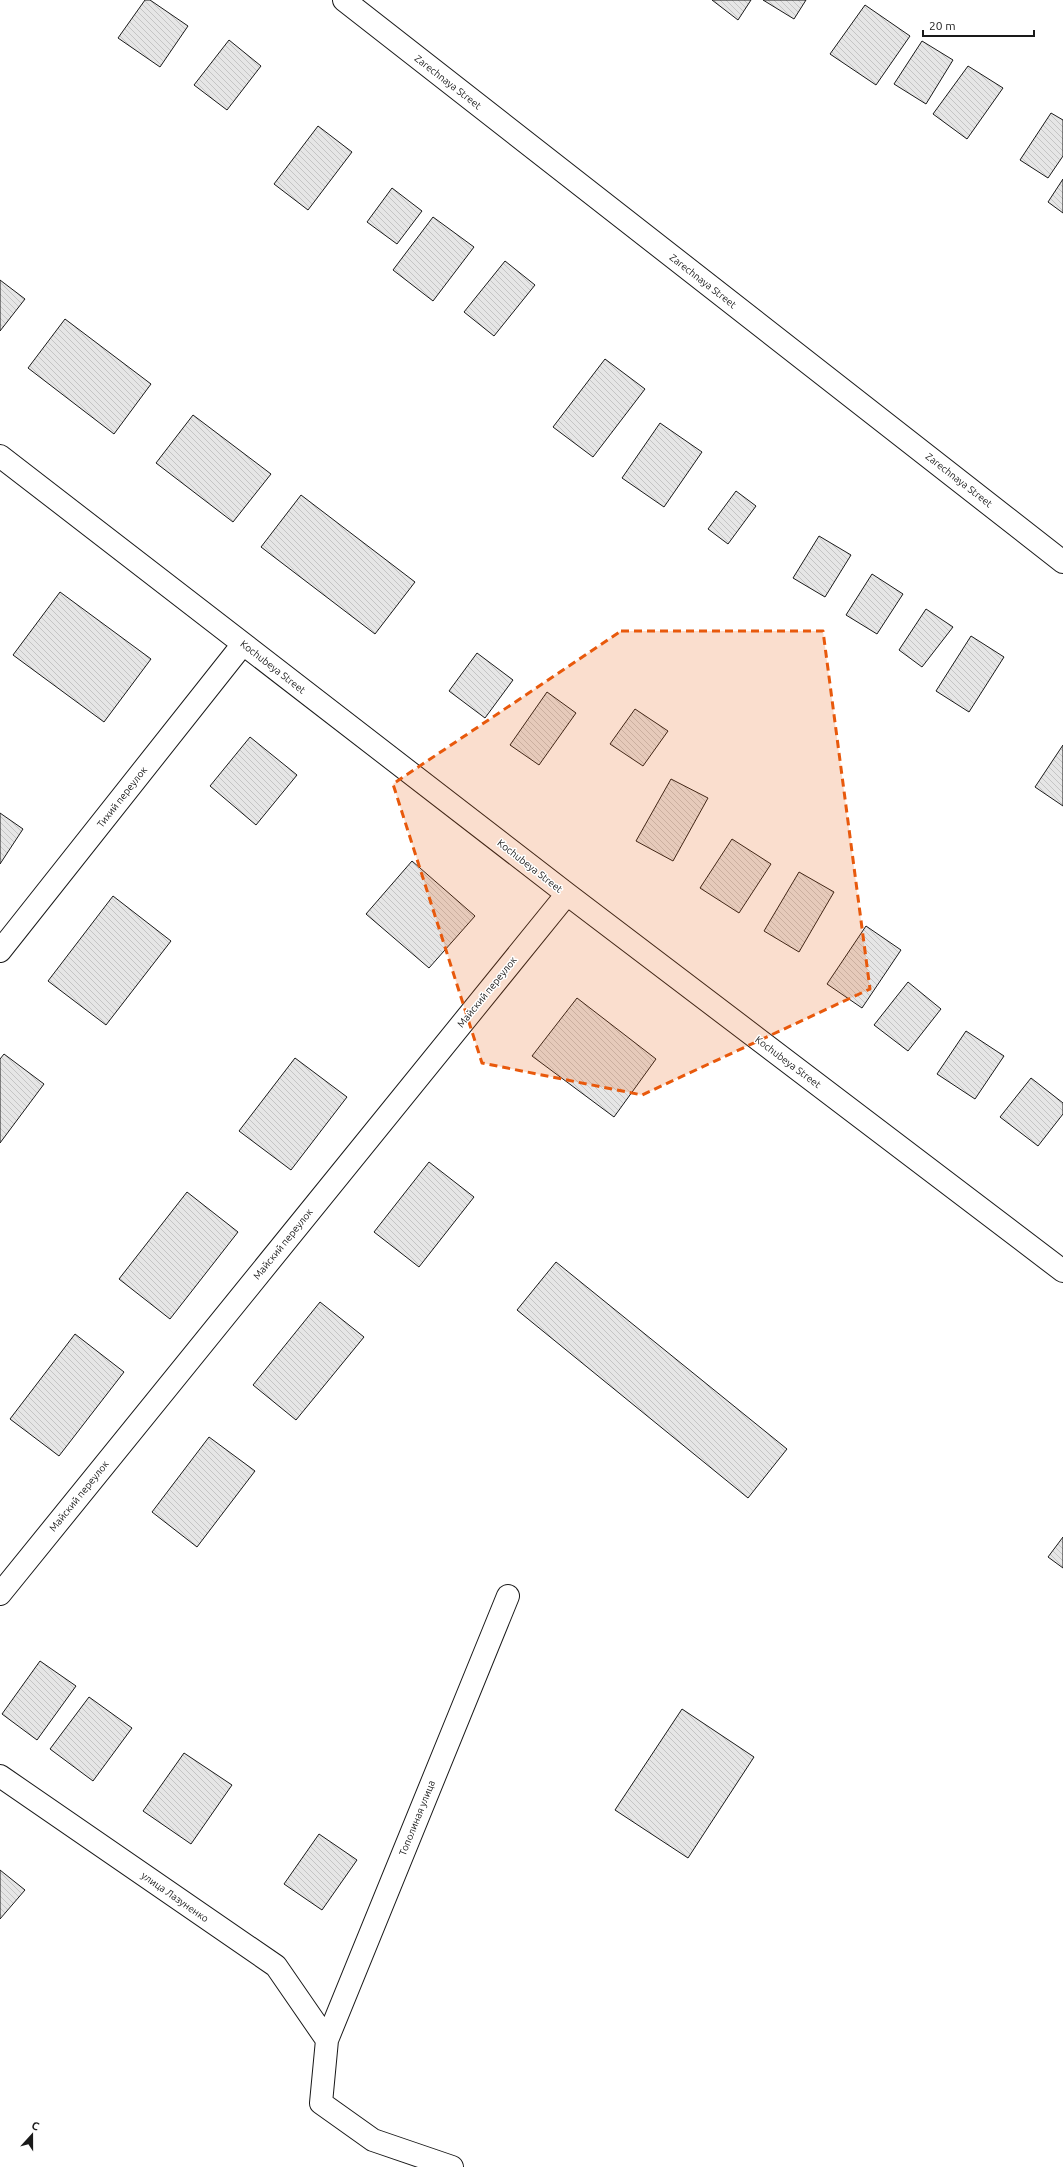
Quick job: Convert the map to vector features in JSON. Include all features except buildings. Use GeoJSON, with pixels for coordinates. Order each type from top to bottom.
{"type":"FeatureCollection","features":[{"type":"Feature","properties":{"kind":"street","name":"Zarechnaya Street"},"geometry":{"type":"LineString","coordinates":[[344,0],[1063,562]]}},
{"type":"Feature","properties":{"kind":"street","name":"Kochubeya Street"},"geometry":{"type":"LineString","coordinates":[[0,456],[567,894],[1063,1271]]}},
{"type":"Feature","properties":{"kind":"street","name":"Тихий переулок"},"geometry":{"type":"LineString","coordinates":[[0,951],[243,644]]}},
{"type":"Feature","properties":{"kind":"street","name":"Майский переулок"},"geometry":{"type":"LineString","coordinates":[[0,1594],[567,894]]}},
{"type":"Feature","properties":{"kind":"street","name":"Тополиная улица"},"geometry":{"type":"LineString","coordinates":[[452,2167],[373,2140],[321,2103],[327,2040],[508,1596]]}},
{"type":"Feature","properties":{"kind":"street","name":"улица Лазуненко"},"geometry":{"type":"LineString","coordinates":[[0,1776],[276,1966],[327,2040]]}},
{"type":"Feature","properties":{"kind":"highlighted area"},"geometry":{"type":"Polygon","coordinates":[[[621,631],[823,631],[870,989],[642,1095],[482,1063],[393,784],[621,631]]]}}]}
